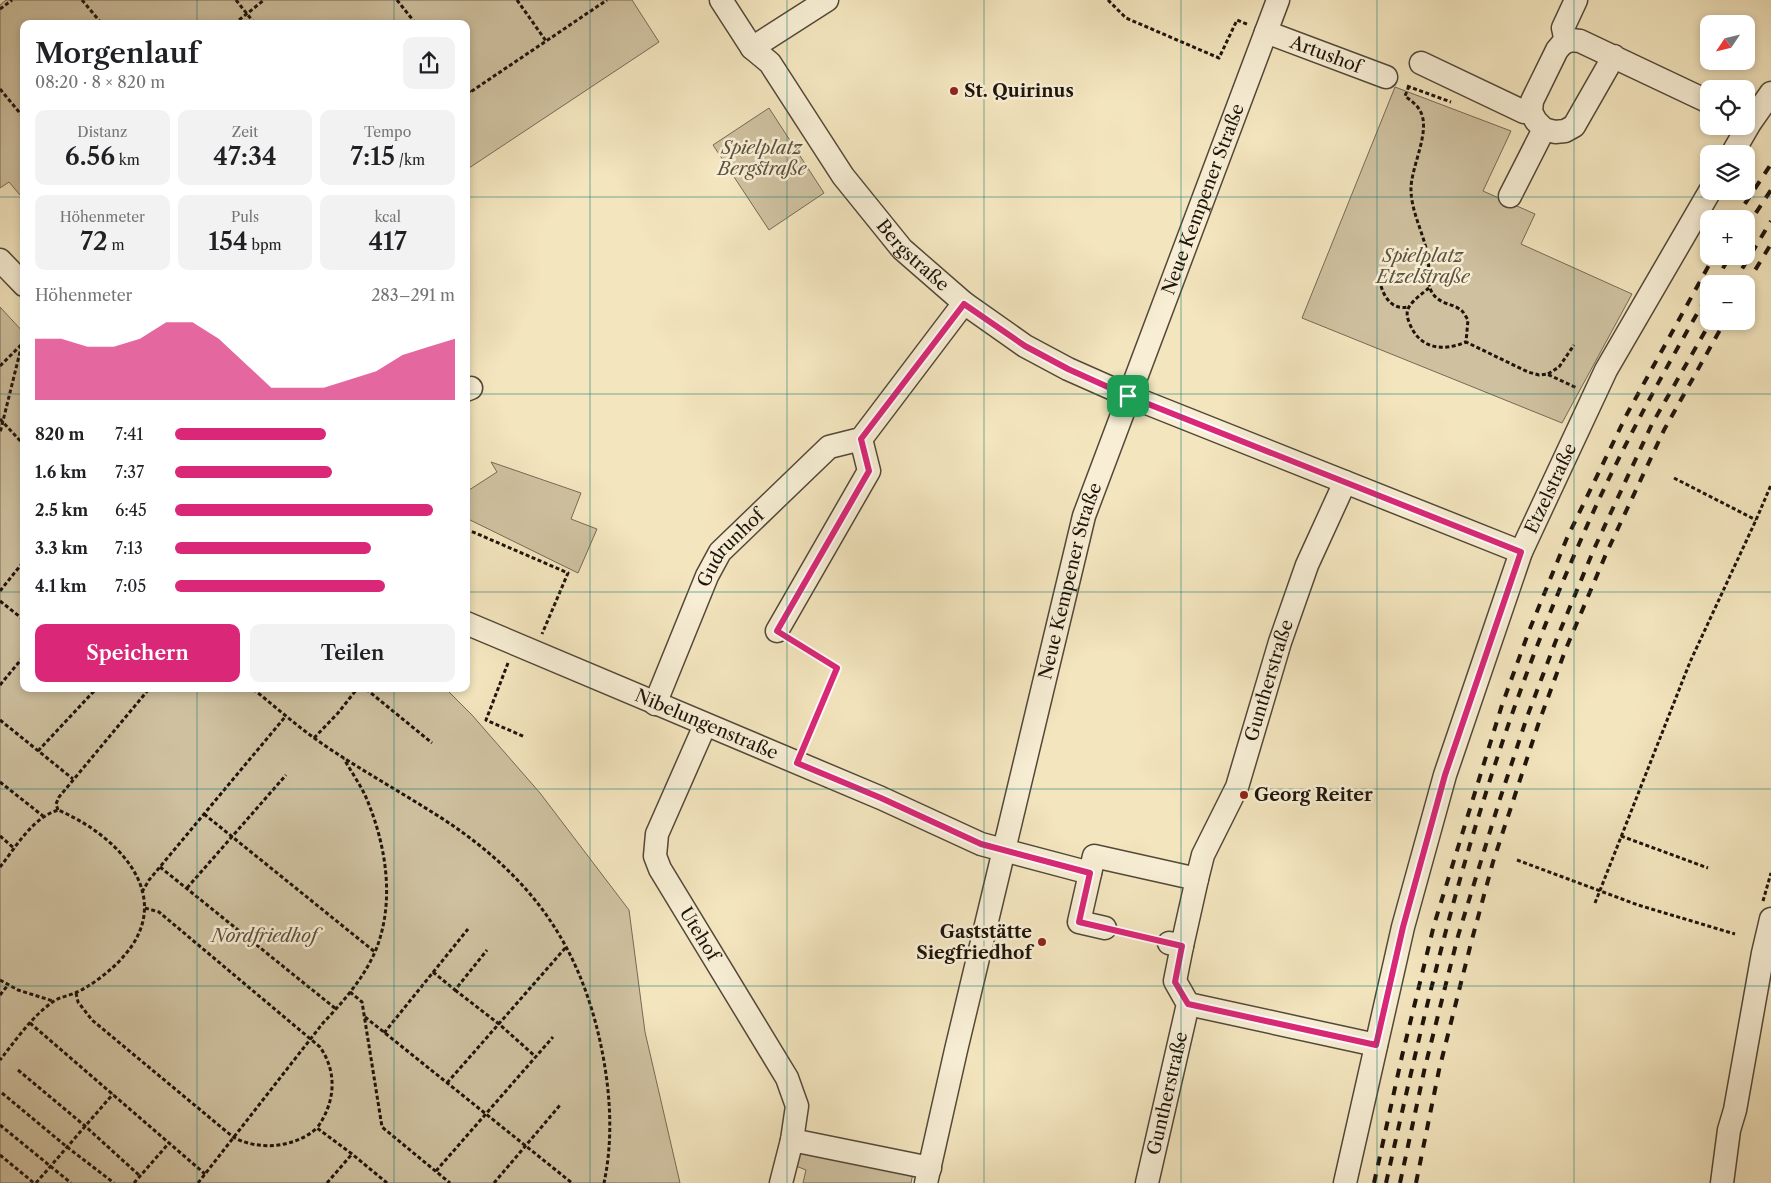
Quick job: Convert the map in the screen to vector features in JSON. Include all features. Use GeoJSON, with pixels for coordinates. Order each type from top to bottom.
{"type":"FeatureCollection","features":[{"type":"Feature","properties":{"kind":"street","name":"Bergstraße"},"geometry":{"type":"LineString","coordinates":[[721,0],[752,48],[770,62],[843,176],[902,249],[964,304],[1025,346],[1068,369],[1128,396],[1521,552]]}},
{"type":"Feature","properties":{"kind":"street"},"geometry":{"type":"LineString","coordinates":[[752,48],[827,0]]}},
{"type":"Feature","properties":{"kind":"street","name":"Neue Kempener Straße"},"geometry":{"type":"LineString","coordinates":[[928,1176],[956,1050],[1084,516],[1278,0]]}},
{"type":"Feature","properties":{"kind":"street"},"geometry":{"type":"LineString","coordinates":[[1566,42],[1563,28],[1576,0]]}},
{"type":"Feature","properties":{"kind":"street","name":"Artushof"},"geometry":{"type":"LineString","coordinates":[[1266,32],[1386,78]]}},
{"type":"Feature","properties":{"kind":"street"},"geometry":{"type":"LineString","coordinates":[[1510,196],[1538,120],[1532,101],[1557,50],[1563,43],[1571,40],[1580,41],[1700,98]]}},
{"type":"Feature","properties":{"kind":"street"},"geometry":{"type":"LineString","coordinates":[[1422,63],[1524,112],[1555,132],[1560,132],[1574,126],[1614,56]]}},
{"type":"Feature","properties":{"kind":"street"},"geometry":{"type":"LineString","coordinates":[[1755,113],[1771,93]]}},
{"type":"Feature","properties":{"kind":"street","name":"Etzelstraße"},"geometry":{"type":"LineString","coordinates":[[1345,1183],[1403,927],[1445,775],[1521,552],[1606,370],[1705,200]]}},
{"type":"Feature","properties":{"kind":"street"},"geometry":{"type":"LineString","coordinates":[[0,260],[20,281]]}},
{"type":"Feature","properties":{"kind":"street"},"geometry":{"type":"LineString","coordinates":[[777,631],[869,471],[861,439],[964,304]]}},
{"type":"Feature","properties":{"kind":"street","name":"Gudrunhof"},"geometry":{"type":"LineString","coordinates":[[655,704],[707,576],[720,552],[829,447],[861,439]]}},
{"type":"Feature","properties":{"kind":"street","name":"Guntherstraße"},"geometry":{"type":"LineString","coordinates":[[1176,944],[1203,855],[1237,786],[1280,642],[1307,565],[1345,482]]}},
{"type":"Feature","properties":{"kind":"street","name":"Nibelungenstraße"},"geometry":{"type":"LineString","coordinates":[[470,625],[881,798],[981,844],[1090,873]]}},
{"type":"Feature","properties":{"kind":"street","name":"Utehof"},"geometry":{"type":"LineString","coordinates":[[705,725],[658,834],[655,856],[660,870],[787,1078],[797,1106],[792,1140],[781,1183]]}},
{"type":"Feature","properties":{"kind":"street"},"geometry":{"type":"LineString","coordinates":[[1105,928],[1079,922],[1094,856],[1197,879]]}},
{"type":"Feature","properties":{"kind":"street"},"geometry":{"type":"LineString","coordinates":[[1722,1183],[1729,1130],[1735,1110],[1763,953],[1771,919]]}},
{"type":"Feature","properties":{"kind":"street"},"geometry":{"type":"LineString","coordinates":[[1176,944],[1175,982],[1188,1004],[1376,1045]]}},
{"type":"Feature","properties":{"kind":"street","name":"Guntherstraße"},"geometry":{"type":"LineString","coordinates":[[1147,1183],[1188,1004]]}},
{"type":"Feature","properties":{"kind":"street"},"geometry":{"type":"LineString","coordinates":[[792,1140],[928,1176]]}},
{"type":"Feature","properties":{"kind":"path"},"geometry":{"type":"LineString","coordinates":[[0,9],[12,0]]}},
{"type":"Feature","properties":{"kind":"path"},"geometry":{"type":"LineString","coordinates":[[82,0],[99,20]]}},
{"type":"Feature","properties":{"kind":"path"},"geometry":{"type":"LineString","coordinates":[[236,0],[252,20]]}},
{"type":"Feature","properties":{"kind":"path"},"geometry":{"type":"LineString","coordinates":[[239,20],[264,0]]}},
{"type":"Feature","properties":{"kind":"path"},"geometry":{"type":"LineString","coordinates":[[397,0],[413,20]]}},
{"type":"Feature","properties":{"kind":"path"},"geometry":{"type":"LineString","coordinates":[[517,0],[546,41]]}},
{"type":"Feature","properties":{"kind":"path"},"geometry":{"type":"LineString","coordinates":[[471,92],[607,0]]}},
{"type":"Feature","properties":{"kind":"path"},"geometry":{"type":"LineString","coordinates":[[1108,0],[1126,18],[1219,58],[1237,20],[1266,32]]}},
{"type":"Feature","properties":{"kind":"path"},"geometry":{"type":"LineString","coordinates":[[1409,86],[1405,96],[1420,109],[1423,122],[1421,144],[1414,166],[1411,188],[1413,209],[1428,255],[1429,288],[1445,304],[1462,311],[1468,320],[1466,342]]}},
{"type":"Feature","properties":{"kind":"path"},"geometry":{"type":"LineString","coordinates":[[0,89],[20,113]]}},
{"type":"Feature","properties":{"kind":"path"},"geometry":{"type":"LineString","coordinates":[[1380,286],[1392,304],[1397,307],[1408,307]]}},
{"type":"Feature","properties":{"kind":"path"},"geometry":{"type":"LineString","coordinates":[[1429,288],[1408,307],[1407,315],[1413,332],[1423,342],[1439,348],[1466,342],[1528,372],[1539,375],[1547,374],[1559,367],[1574,346]]}},
{"type":"Feature","properties":{"kind":"path"},"geometry":{"type":"LineString","coordinates":[[0,366],[20,346]]}},
{"type":"Feature","properties":{"kind":"path"},"geometry":{"type":"LineString","coordinates":[[0,433],[20,352]]}},
{"type":"Feature","properties":{"kind":"path"},"geometry":{"type":"LineString","coordinates":[[1547,374],[1594,397]]}},
{"type":"Feature","properties":{"kind":"path"},"geometry":{"type":"LineString","coordinates":[[2,421],[20,441]]}},
{"type":"Feature","properties":{"kind":"path"},"geometry":{"type":"LineString","coordinates":[[1674,478],[1756,520]]}},
{"type":"Feature","properties":{"kind":"path"},"geometry":{"type":"LineString","coordinates":[[1594,904],[1690,662],[1771,485]]}},
{"type":"Feature","properties":{"kind":"path"},"geometry":{"type":"LineString","coordinates":[[470,531],[568,573],[486,720],[526,737]]}},
{"type":"Feature","properties":{"kind":"path"},"geometry":{"type":"LineString","coordinates":[[0,591],[20,567]]}},
{"type":"Feature","properties":{"kind":"path"},"geometry":{"type":"LineString","coordinates":[[0,601],[20,617]]}},
{"type":"Feature","properties":{"kind":"path"},"geometry":{"type":"LineString","coordinates":[[777,631],[837,668],[797,763]]}},
{"type":"Feature","properties":{"kind":"path"},"geometry":{"type":"LineString","coordinates":[[0,685],[20,661]]}},
{"type":"Feature","properties":{"kind":"path"},"geometry":{"type":"LineString","coordinates":[[38,752],[93,692]]}},
{"type":"Feature","properties":{"kind":"path"},"geometry":{"type":"LineString","coordinates":[[58,810],[56,804],[59,797],[146,692]]}},
{"type":"Feature","properties":{"kind":"path"},"geometry":{"type":"LineString","coordinates":[[257,692],[314,738],[343,758],[448,822],[488,852],[523,886],[553,923],[567,946],[588,994],[596,1020],[607,1081],[610,1122],[608,1163],[604,1183]]}},
{"type":"Feature","properties":{"kind":"path"},"geometry":{"type":"LineString","coordinates":[[314,738],[355,692]]}},
{"type":"Feature","properties":{"kind":"path"},"geometry":{"type":"LineString","coordinates":[[370,692],[432,743]]}},
{"type":"Feature","properties":{"kind":"path"},"geometry":{"type":"LineString","coordinates":[[142,892],[160,867],[286,717]]}},
{"type":"Feature","properties":{"kind":"path"},"geometry":{"type":"LineString","coordinates":[[0,720],[73,779]]}},
{"type":"Feature","properties":{"kind":"path"},"geometry":{"type":"LineString","coordinates":[[198,1183],[350,992],[375,952],[382,930],[384,912],[386,885],[384,856],[377,825],[364,794],[343,758]]}},
{"type":"Feature","properties":{"kind":"path"},"geometry":{"type":"LineString","coordinates":[[188,888],[286,775]]}},
{"type":"Feature","properties":{"kind":"path"},"geometry":{"type":"LineString","coordinates":[[0,782],[43,816]]}},
{"type":"Feature","properties":{"kind":"path"},"geometry":{"type":"LineString","coordinates":[[0,867],[43,816],[58,810],[70,815],[96,832],[121,852],[132,865],[139,879],[145,908],[142,927],[122,958],[102,976],[76,993],[54,1001],[30,1023],[0,1060]]}},
{"type":"Feature","properties":{"kind":"path"},"geometry":{"type":"LineString","coordinates":[[204,814],[375,952]]}},
{"type":"Feature","properties":{"kind":"path"},"geometry":{"type":"LineString","coordinates":[[0,836],[15,849]]}},
{"type":"Feature","properties":{"kind":"path"},"geometry":{"type":"LineString","coordinates":[[1620,836],[1708,868]]}},
{"type":"Feature","properties":{"kind":"path"},"geometry":{"type":"LineString","coordinates":[[1517,860],[1638,905],[1736,934]]}},
{"type":"Feature","properties":{"kind":"path"},"geometry":{"type":"LineString","coordinates":[[160,867],[336,1009]]}},
{"type":"Feature","properties":{"kind":"path"},"geometry":{"type":"LineString","coordinates":[[76,993],[82,1008],[92,1020],[233,1137],[245,1144],[273,1146],[302,1138],[317,1128],[324,1119],[331,1098],[333,1079],[326,1056],[312,1039],[159,912],[145,908]]}},
{"type":"Feature","properties":{"kind":"path"},"geometry":{"type":"LineString","coordinates":[[1105,928],[1176,944]]}},
{"type":"Feature","properties":{"kind":"path"},"geometry":{"type":"LineString","coordinates":[[384,1033],[468,929]]}},
{"type":"Feature","properties":{"kind":"path"},"geometry":{"type":"LineString","coordinates":[[447,1083],[567,946]]}},
{"type":"Feature","properties":{"kind":"path"},"geometry":{"type":"LineString","coordinates":[[455,990],[487,950]]}},
{"type":"Feature","properties":{"kind":"path"},"geometry":{"type":"LineString","coordinates":[[433,972],[536,1056]]}},
{"type":"Feature","properties":{"kind":"path"},"geometry":{"type":"LineString","coordinates":[[0,980],[23,992],[54,1001]]}},
{"type":"Feature","properties":{"kind":"path"},"geometry":{"type":"LineString","coordinates":[[0,994],[8,985]]}},
{"type":"Feature","properties":{"kind":"path"},"geometry":{"type":"LineString","coordinates":[[350,992],[362,1002],[382,1127],[450,1183]]}},
{"type":"Feature","properties":{"kind":"path"},"geometry":{"type":"LineString","coordinates":[[365,1017],[572,1183]]}},
{"type":"Feature","properties":{"kind":"path"},"geometry":{"type":"LineString","coordinates":[[30,1023],[205,1174]]}},
{"type":"Feature","properties":{"kind":"path"},"geometry":{"type":"LineString","coordinates":[[436,1172],[553,1037]]}},
{"type":"Feature","properties":{"kind":"path"},"geometry":{"type":"LineString","coordinates":[[18,1070],[85,1126],[140,1176]]}},
{"type":"Feature","properties":{"kind":"path"},"geometry":{"type":"LineString","coordinates":[[2,1092],[67,1147],[114,1183]]}},
{"type":"Feature","properties":{"kind":"path"},"geometry":{"type":"LineString","coordinates":[[0,1154],[35,1183],[113,1094]]}},
{"type":"Feature","properties":{"kind":"path"},"geometry":{"type":"LineString","coordinates":[[494,1183],[561,1104]]}},
{"type":"Feature","properties":{"kind":"path"},"geometry":{"type":"LineString","coordinates":[[0,1125],[71,1183]]}},
{"type":"Feature","properties":{"kind":"path"},"geometry":{"type":"LineString","coordinates":[[317,1128],[387,1183]]}},
{"type":"Feature","properties":{"kind":"path"},"geometry":{"type":"LineString","coordinates":[[134,1183],[169,1143]]}},
{"type":"Feature","properties":{"kind":"path"},"geometry":{"type":"LineString","coordinates":[[327,1183],[352,1154]]}},
{"type":"Feature","properties":{"kind":"green space"},"geometry":{"type":"Polygon","coordinates":[[[6,0],[632,0],[659,42],[470,167],[470,20],[20,20],[20,195],[9,182],[0,188],[0,5],[6,0]]]}},
{"type":"Feature","properties":{"kind":"green space","name":"Spielplatz Etzelstraße"},"geometry":{"type":"Polygon","coordinates":[[[1395,87],[1511,131],[1483,191],[1535,214],[1521,244],[1632,294],[1562,423],[1302,318],[1395,87]]]}},
{"type":"Feature","properties":{"kind":"green space","name":"Spielplatz Bergstraße"},"geometry":{"type":"Polygon","coordinates":[[[769,108],[824,193],[769,230],[713,145],[769,108]]]}},
{"type":"Feature","properties":{"kind":"green space","name":"Nordfriedhof"},"geometry":{"type":"Polygon","coordinates":[[[0,307],[20,329],[20,692],[449,692],[472,715],[540,793],[629,910],[645,1032],[680,1183],[0,1183],[0,307]]]}},
{"type":"Feature","properties":{"kind":"green space"},"geometry":{"type":"Polygon","coordinates":[[[491,462],[581,493],[571,519],[597,529],[578,573],[470,520],[470,489],[497,472],[491,462]]]}},
{"type":"Feature","properties":{"kind":"green space"},"geometry":{"type":"Polygon","coordinates":[[[797,1152],[913,1173],[911,1183],[803,1183],[806,1170],[796,1166],[797,1152]]]}},
{"type":"Feature","properties":{"kind":"railway"},"geometry":{"type":"LineString","coordinates":[[1741,210],[1771,164]]}},
{"type":"Feature","properties":{"kind":"railway"},"geometry":{"type":"LineString","coordinates":[[1755,214],[1771,190]]}},
{"type":"Feature","properties":{"kind":"railway"},"geometry":{"type":"LineString","coordinates":[[1738,275],[1771,221]]}},
{"type":"Feature","properties":{"kind":"railway"},"geometry":{"type":"LineString","coordinates":[[1752,275],[1771,244]]}},
{"type":"Feature","properties":{"kind":"railway"},"geometry":{"type":"LineString","coordinates":[[1374,1183],[1434,925],[1502,705],[1529,631],[1567,538],[1627,414],[1709,265]]}},
{"type":"Feature","properties":{"kind":"railway"},"geometry":{"type":"LineString","coordinates":[[1719,275],[1725,265]]}},
{"type":"Feature","properties":{"kind":"railway"},"geometry":{"type":"LineString","coordinates":[[1386,1183],[1443,942],[1469,846],[1516,702],[1540,638],[1593,512],[1657,385],[1700,309]]}},
{"type":"Feature","properties":{"kind":"railway"},"geometry":{"type":"LineString","coordinates":[[1400,1183],[1425,1067],[1458,936],[1527,717],[1594,549],[1652,424],[1706,330]]}},
{"type":"Feature","properties":{"kind":"railway"},"geometry":{"type":"LineString","coordinates":[[1416,1183],[1439,1070],[1471,943],[1493,862],[1539,722],[1565,651],[1606,554],[1664,430],[1720,330]]}},
{"type":"Feature","properties":{"kind":"place","name":"St. Quirinus"},"geometry":{"type":"Point","coordinates":[954,91]}},
{"type":"Feature","properties":{"kind":"place","name":"Georg Reiter"},"geometry":{"type":"Point","coordinates":[1244,795]}},
{"type":"Feature","properties":{"kind":"place","name":"Gaststätte Siegfriedhof"},"geometry":{"type":"Point","coordinates":[1042,942]}},
{"type":"Feature","properties":{"kind":"route"},"geometry":{"type":"LineString","coordinates":[[964,304],[1025,346],[1068,369],[1128,396],[1521,552],[1445,775],[1403,927],[1376,1045],[1188,1004],[1175,982],[1182,946],[1079,922],[1090,873],[981,844],[881,798],[797,763],[837,668],[777,631],[869,471],[861,439],[964,304]]}}]}
